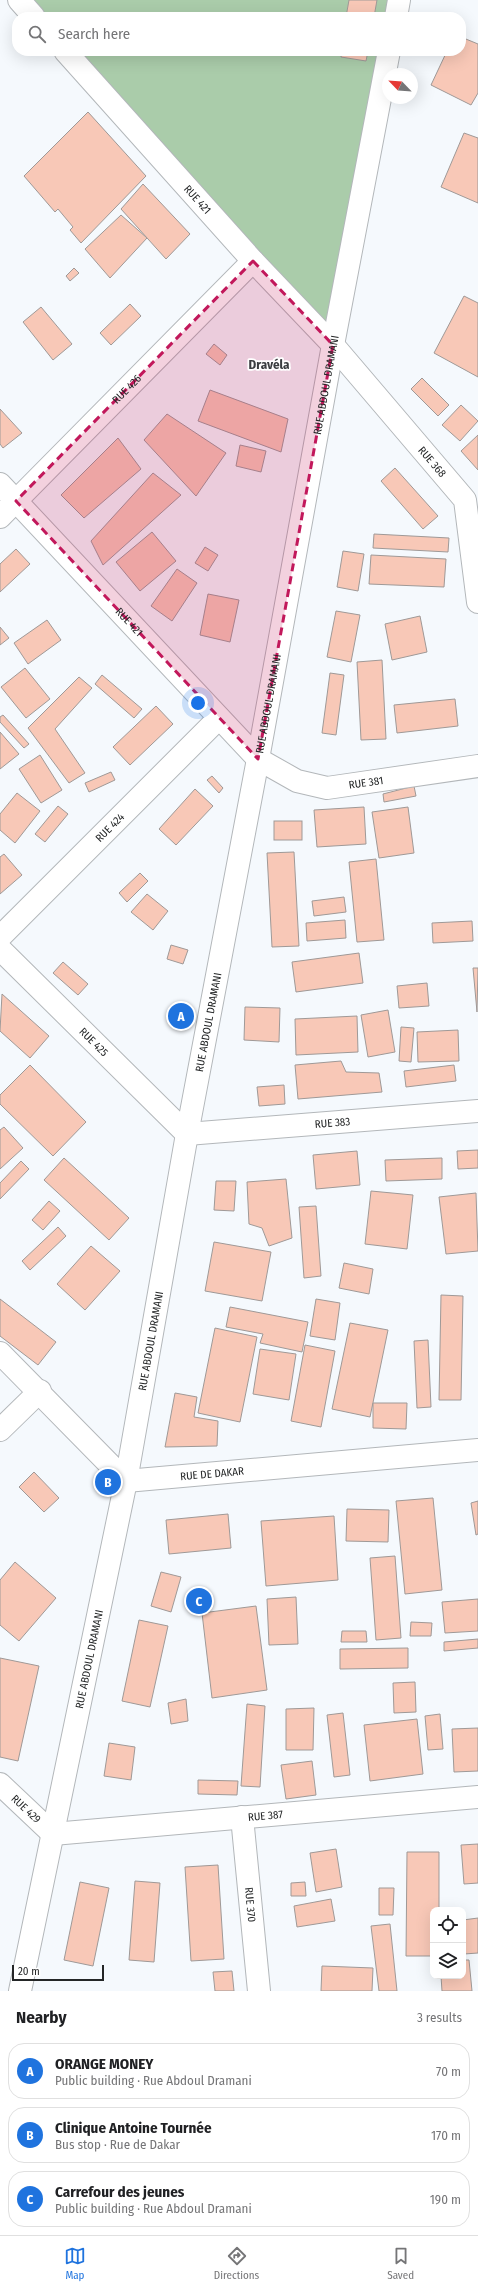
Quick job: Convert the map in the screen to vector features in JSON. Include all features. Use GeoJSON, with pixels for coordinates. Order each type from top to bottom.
{"type":"FeatureCollection","features":[{"type":"Feature","properties":{"kind":"street"},"geometry":{"type":"LineString","coordinates":[[19,0],[30,12]]}},
{"type":"Feature","properties":{"kind":"street"},"geometry":{"type":"LineString","coordinates":[[397,12],[399,0]]}},
{"type":"Feature","properties":{"kind":"street","name":"RUE 421"},"geometry":{"type":"LineString","coordinates":[[69,56],[253,261],[333,346]]}},
{"type":"Feature","properties":{"kind":"street","name":"RUE ABDOUL DRAMANI"},"geometry":{"type":"LineString","coordinates":[[20,1991],[126,1481],[187,1134],[388,56]]}},
{"type":"Feature","properties":{"kind":"street","name":"RUE 426"},"geometry":{"type":"LineString","coordinates":[[0,517],[253,261]]}},
{"type":"Feature","properties":{"kind":"street","name":"RUE 368"},"geometry":{"type":"LineString","coordinates":[[333,346],[471,499],[478,602]]}},
{"type":"Feature","properties":{"kind":"street","name":"RUE 421"},"geometry":{"type":"LineString","coordinates":[[0,484],[258,759]]}},
{"type":"Feature","properties":{"kind":"street","name":"RUE 424"},"geometry":{"type":"LineString","coordinates":[[0,937],[219,718]]}},
{"type":"Feature","properties":{"kind":"street","name":"RUE 381"},"geometry":{"type":"LineString","coordinates":[[258,759],[297,781],[327,788],[478,766]]}},
{"type":"Feature","properties":{"kind":"street","name":"RUE 425"},"geometry":{"type":"LineString","coordinates":[[0,949],[187,1134]]}},
{"type":"Feature","properties":{"kind":"street","name":"RUE 383"},"geometry":{"type":"LineString","coordinates":[[187,1134],[478,1111]]}},
{"type":"Feature","properties":{"kind":"street"},"geometry":{"type":"LineString","coordinates":[[0,1352],[40,1391],[126,1481]]}},
{"type":"Feature","properties":{"kind":"street"},"geometry":{"type":"LineString","coordinates":[[0,1430],[40,1391]]}},
{"type":"Feature","properties":{"kind":"street","name":"RUE DE DAKAR"},"geometry":{"type":"LineString","coordinates":[[126,1481],[478,1450]]}},
{"type":"Feature","properties":{"kind":"street","name":"RUE 429"},"geometry":{"type":"LineString","coordinates":[[0,1784],[53,1834]]}},
{"type":"Feature","properties":{"kind":"street","name":"RUE 387"},"geometry":{"type":"LineString","coordinates":[[53,1834],[478,1797]]}},
{"type":"Feature","properties":{"kind":"street","name":"RUE 370"},"geometry":{"type":"LineString","coordinates":[[242,1817],[259,1991]]}},
{"type":"Feature","properties":{"kind":"highlighted area"},"geometry":{"type":"Polygon","coordinates":[[[253,261],[333,345],[258,759],[16,501],[253,261]]]}},
{"type":"Feature","properties":{"kind":"green space"},"geometry":{"type":"Polygon","coordinates":[[[26,0],[399,0],[397,12],[37,12],[26,0]]]}},
{"type":"Feature","properties":{"kind":"green space"},"geometry":{"type":"Polygon","coordinates":[[[75,56],[388,56],[386,68],[382,68],[382,88],[333,345],[75,56]]]}},
{"type":"Feature","properties":{"kind":"building"},"geometry":{"type":"Polygon","coordinates":[[[349,0],[377,0],[375,12],[347,12],[349,0]]]}},
{"type":"Feature","properties":{"kind":"building"},"geometry":{"type":"Polygon","coordinates":[[[466,39],[478,44],[478,93],[471,105],[431,85],[445,56],[466,56],[466,39]]]}},
{"type":"Feature","properties":{"kind":"building"},"geometry":{"type":"Polygon","coordinates":[[[341,56],[367,56],[366,61],[341,56]]]}},
{"type":"Feature","properties":{"kind":"building"},"geometry":{"type":"Polygon","coordinates":[[[88,112],[146,176],[81,243],[70,230],[73,227],[58,209],[55,212],[24,176],[88,112]]]}},
{"type":"Feature","properties":{"kind":"building"},"geometry":{"type":"Polygon","coordinates":[[[464,133],[478,138],[478,203],[441,187],[464,133]]]}},
{"type":"Feature","properties":{"kind":"building"},"geometry":{"type":"Polygon","coordinates":[[[143,184],[190,234],[166,259],[121,209],[143,184]]]}},
{"type":"Feature","properties":{"kind":"building"},"geometry":{"type":"Polygon","coordinates":[[[121,215],[147,238],[110,278],[85,249],[121,215]]]}},
{"type":"Feature","properties":{"kind":"building"},"geometry":{"type":"Polygon","coordinates":[[[74,268],[79,273],[70,281],[66,276],[74,268]]]}},
{"type":"Feature","properties":{"kind":"building"},"geometry":{"type":"Polygon","coordinates":[[[464,296],[478,303],[478,377],[434,353],[464,296]]]}},
{"type":"Feature","properties":{"kind":"building"},"geometry":{"type":"Polygon","coordinates":[[[130,304],[141,316],[111,345],[100,333],[130,304]]]}},
{"type":"Feature","properties":{"kind":"building"},"geometry":{"type":"Polygon","coordinates":[[[41,307],[72,344],[53,360],[23,322],[41,307]]]}},
{"type":"Feature","properties":{"kind":"building"},"geometry":{"type":"Polygon","coordinates":[[[214,344],[227,355],[220,365],[206,354],[214,344]]]}},
{"type":"Feature","properties":{"kind":"building"},"geometry":{"type":"Polygon","coordinates":[[[422,378],[449,405],[438,416],[411,389],[422,378]]]}},
{"type":"Feature","properties":{"kind":"building"},"geometry":{"type":"Polygon","coordinates":[[[210,390],[288,419],[281,452],[198,421],[210,390]]]}},
{"type":"Feature","properties":{"kind":"building"},"geometry":{"type":"Polygon","coordinates":[[[461,405],[478,421],[460,441],[442,425],[461,405]]]}},
{"type":"Feature","properties":{"kind":"building"},"geometry":{"type":"Polygon","coordinates":[[[0,409],[22,433],[3,448],[0,444],[0,409]]]}},
{"type":"Feature","properties":{"kind":"building"},"geometry":{"type":"Polygon","coordinates":[[[167,414],[226,453],[196,496],[144,440],[167,414]]]}},
{"type":"Feature","properties":{"kind":"building"},"geometry":{"type":"Polygon","coordinates":[[[478,435],[478,470],[461,451],[478,435]]]}},
{"type":"Feature","properties":{"kind":"building"},"geometry":{"type":"Polygon","coordinates":[[[118,438],[141,469],[84,518],[61,495],[118,438]]]}},
{"type":"Feature","properties":{"kind":"building"},"geometry":{"type":"Polygon","coordinates":[[[240,445],[266,451],[261,472],[236,466],[240,445]]]}},
{"type":"Feature","properties":{"kind":"building"},"geometry":{"type":"Polygon","coordinates":[[[395,468],[438,516],[423,529],[381,481],[395,468]]]}},
{"type":"Feature","properties":{"kind":"building"},"geometry":{"type":"Polygon","coordinates":[[[153,473],[181,495],[103,565],[91,541],[153,473]]]}},
{"type":"Feature","properties":{"kind":"building"},"geometry":{"type":"Polygon","coordinates":[[[152,532],[176,561],[140,591],[116,562],[152,532]]]}},
{"type":"Feature","properties":{"kind":"building"},"geometry":{"type":"Polygon","coordinates":[[[374,534],[449,538],[448,552],[373,548],[374,534]]]}},
{"type":"Feature","properties":{"kind":"building"},"geometry":{"type":"Polygon","coordinates":[[[205,547],[218,555],[208,571],[195,563],[205,547]]]}},
{"type":"Feature","properties":{"kind":"building"},"geometry":{"type":"Polygon","coordinates":[[[16,549],[30,564],[0,592],[0,564],[16,549]]]}},
{"type":"Feature","properties":{"kind":"building"},"geometry":{"type":"Polygon","coordinates":[[[343,551],[364,554],[358,591],[337,587],[343,551]]]}},
{"type":"Feature","properties":{"kind":"building"},"geometry":{"type":"Polygon","coordinates":[[[371,555],[446,559],[444,587],[369,584],[371,555]]]}},
{"type":"Feature","properties":{"kind":"building"},"geometry":{"type":"Polygon","coordinates":[[[177,569],[197,583],[172,621],[151,606],[177,569]]]}},
{"type":"Feature","properties":{"kind":"building"},"geometry":{"type":"Polygon","coordinates":[[[208,594],[239,600],[230,642],[200,635],[208,594]]]}},
{"type":"Feature","properties":{"kind":"building"},"geometry":{"type":"Polygon","coordinates":[[[336,611],[360,615],[351,662],[327,657],[336,611]]]}},
{"type":"Feature","properties":{"kind":"building"},"geometry":{"type":"Polygon","coordinates":[[[420,616],[427,652],[392,660],[385,624],[420,616]]]}},
{"type":"Feature","properties":{"kind":"building"},"geometry":{"type":"Polygon","coordinates":[[[47,620],[61,640],[28,664],[14,643],[47,620]]]}},
{"type":"Feature","properties":{"kind":"building"},"geometry":{"type":"Polygon","coordinates":[[[0,627],[9,638],[0,645],[0,627]]]}},
{"type":"Feature","properties":{"kind":"building"},"geometry":{"type":"Polygon","coordinates":[[[382,660],[386,739],[361,740],[357,662],[382,660]]]}},
{"type":"Feature","properties":{"kind":"building"},"geometry":{"type":"Polygon","coordinates":[[[25,668],[50,699],[26,718],[1,687],[25,668]]]}},
{"type":"Feature","properties":{"kind":"building"},"geometry":{"type":"Polygon","coordinates":[[[330,673],[344,675],[336,735],[322,733],[330,673]]]}},
{"type":"Feature","properties":{"kind":"building"},"geometry":{"type":"Polygon","coordinates":[[[102,675],[142,709],[134,718],[95,684],[102,675]]]}},
{"type":"Feature","properties":{"kind":"building"},"geometry":{"type":"Polygon","coordinates":[[[79,677],[92,688],[55,729],[85,773],[69,783],[28,728],[79,677]]]}},
{"type":"Feature","properties":{"kind":"building"},"geometry":{"type":"Polygon","coordinates":[[[455,699],[458,726],[397,733],[394,705],[455,699]]]}},
{"type":"Feature","properties":{"kind":"building"},"geometry":{"type":"Polygon","coordinates":[[[156,706],[173,724],[130,765],[113,747],[156,706]]]}},
{"type":"Feature","properties":{"kind":"building"},"geometry":{"type":"Polygon","coordinates":[[[3,715],[29,744],[24,748],[0,722],[0,717],[3,715]]]}},
{"type":"Feature","properties":{"kind":"building"},"geometry":{"type":"Polygon","coordinates":[[[0,732],[19,754],[0,769],[0,732]]]}},
{"type":"Feature","properties":{"kind":"building"},"geometry":{"type":"Polygon","coordinates":[[[40,755],[62,790],[41,803],[19,769],[40,755]]]}},
{"type":"Feature","properties":{"kind":"building"},"geometry":{"type":"Polygon","coordinates":[[[111,772],[115,780],[89,792],[85,783],[111,772]]]}},
{"type":"Feature","properties":{"kind":"building"},"geometry":{"type":"Polygon","coordinates":[[[212,776],[223,788],[219,793],[207,780],[212,776]]]}},
{"type":"Feature","properties":{"kind":"building"},"geometry":{"type":"Polygon","coordinates":[[[414,786],[416,796],[384,802],[383,794],[414,786]]]}},
{"type":"Feature","properties":{"kind":"building"},"geometry":{"type":"Polygon","coordinates":[[[195,789],[213,806],[176,845],[159,829],[195,789]]]}},
{"type":"Feature","properties":{"kind":"building"},"geometry":{"type":"Polygon","coordinates":[[[17,793],[40,811],[15,843],[0,830],[0,814],[17,793]]]}},
{"type":"Feature","properties":{"kind":"building"},"geometry":{"type":"Polygon","coordinates":[[[58,806],[68,814],[45,842],[35,834],[58,806]]]}},
{"type":"Feature","properties":{"kind":"building"},"geometry":{"type":"Polygon","coordinates":[[[364,807],[366,844],[317,847],[314,810],[364,807]]]}},
{"type":"Feature","properties":{"kind":"building"},"geometry":{"type":"Polygon","coordinates":[[[408,807],[414,853],[379,858],[372,812],[408,807]]]}},
{"type":"Feature","properties":{"kind":"building"},"geometry":{"type":"Polygon","coordinates":[[[274,821],[302,821],[302,840],[274,840],[274,821]]]}},
{"type":"Feature","properties":{"kind":"building"},"geometry":{"type":"Polygon","coordinates":[[[294,852],[299,946],[272,947],[267,853],[294,852]]]}},
{"type":"Feature","properties":{"kind":"building"},"geometry":{"type":"Polygon","coordinates":[[[4,854],[22,875],[0,894],[0,857],[4,854]]]}},
{"type":"Feature","properties":{"kind":"building"},"geometry":{"type":"Polygon","coordinates":[[[376,859],[384,940],[357,942],[349,862],[376,859]]]}},
{"type":"Feature","properties":{"kind":"building"},"geometry":{"type":"Polygon","coordinates":[[[140,873],[148,881],[127,902],[119,893],[140,873]]]}},
{"type":"Feature","properties":{"kind":"building"},"geometry":{"type":"Polygon","coordinates":[[[147,894],[168,911],[153,930],[131,912],[147,894]]]}},
{"type":"Feature","properties":{"kind":"building"},"geometry":{"type":"Polygon","coordinates":[[[344,897],[346,912],[314,916],[312,901],[344,897]]]}},
{"type":"Feature","properties":{"kind":"building"},"geometry":{"type":"Polygon","coordinates":[[[345,920],[346,938],[307,941],[306,923],[345,920]]]}},
{"type":"Feature","properties":{"kind":"building"},"geometry":{"type":"Polygon","coordinates":[[[472,921],[473,941],[433,943],[432,923],[472,921]]]}},
{"type":"Feature","properties":{"kind":"building"},"geometry":{"type":"Polygon","coordinates":[[[171,945],[188,950],[183,964],[167,959],[171,945]]]}},
{"type":"Feature","properties":{"kind":"building"},"geometry":{"type":"Polygon","coordinates":[[[359,953],[363,983],[296,992],[292,962],[359,953]]]}},
{"type":"Feature","properties":{"kind":"building"},"geometry":{"type":"Polygon","coordinates":[[[63,962],[88,984],[78,995],[53,973],[63,962]]]}},
{"type":"Feature","properties":{"kind":"building"},"geometry":{"type":"Polygon","coordinates":[[[473,968],[478,968],[477,1012],[473,968]]]}},
{"type":"Feature","properties":{"kind":"building"},"geometry":{"type":"Polygon","coordinates":[[[427,983],[429,1006],[399,1008],[397,986],[427,983]]]}},
{"type":"Feature","properties":{"kind":"building"},"geometry":{"type":"Polygon","coordinates":[[[2,994],[49,1036],[30,1058],[0,1031],[2,994]]]}},
{"type":"Feature","properties":{"kind":"building"},"geometry":{"type":"Polygon","coordinates":[[[245,1007],[280,1008],[279,1042],[244,1040],[245,1007]]]}},
{"type":"Feature","properties":{"kind":"building"},"geometry":{"type":"Polygon","coordinates":[[[388,1010],[395,1052],[368,1057],[361,1015],[388,1010]]]}},
{"type":"Feature","properties":{"kind":"building"},"geometry":{"type":"Polygon","coordinates":[[[357,1016],[358,1052],[296,1055],[295,1019],[357,1016]]]}},
{"type":"Feature","properties":{"kind":"building"},"geometry":{"type":"Polygon","coordinates":[[[401,1027],[414,1028],[411,1062],[399,1061],[401,1027]]]}},
{"type":"Feature","properties":{"kind":"building"},"geometry":{"type":"Polygon","coordinates":[[[458,1030],[459,1061],[418,1062],[417,1032],[458,1030]]]}},
{"type":"Feature","properties":{"kind":"building"},"geometry":{"type":"Polygon","coordinates":[[[341,1061],[346,1072],[379,1073],[382,1092],[298,1099],[295,1065],[341,1061]]]}},
{"type":"Feature","properties":{"kind":"building"},"geometry":{"type":"Polygon","coordinates":[[[30,1065],[86,1122],[53,1156],[0,1104],[0,1095],[30,1065]]]}},
{"type":"Feature","properties":{"kind":"building"},"geometry":{"type":"Polygon","coordinates":[[[454,1065],[456,1081],[406,1087],[404,1071],[454,1065]]]}},
{"type":"Feature","properties":{"kind":"building"},"geometry":{"type":"Polygon","coordinates":[[[284,1085],[285,1104],[259,1106],[257,1087],[284,1085]]]}},
{"type":"Feature","properties":{"kind":"building"},"geometry":{"type":"Polygon","coordinates":[[[4,1127],[23,1148],[0,1169],[0,1130],[4,1127]]]}},
{"type":"Feature","properties":{"kind":"building"},"geometry":{"type":"Polygon","coordinates":[[[478,1150],[478,1168],[458,1169],[457,1151],[478,1150]]]}},
{"type":"Feature","properties":{"kind":"building"},"geometry":{"type":"Polygon","coordinates":[[[357,1151],[360,1185],[316,1189],[313,1155],[357,1151]]]}},
{"type":"Feature","properties":{"kind":"building"},"geometry":{"type":"Polygon","coordinates":[[[64,1158],[129,1218],[109,1240],[44,1180],[64,1158]]]}},
{"type":"Feature","properties":{"kind":"building"},"geometry":{"type":"Polygon","coordinates":[[[442,1158],[442,1179],[386,1181],[385,1160],[442,1158]]]}},
{"type":"Feature","properties":{"kind":"building"},"geometry":{"type":"Polygon","coordinates":[[[21,1161],[29,1169],[0,1199],[0,1183],[21,1161]]]}},
{"type":"Feature","properties":{"kind":"building"},"geometry":{"type":"Polygon","coordinates":[[[286,1179],[292,1238],[269,1246],[262,1228],[249,1224],[247,1182],[286,1179]]]}},
{"type":"Feature","properties":{"kind":"building"},"geometry":{"type":"Polygon","coordinates":[[[216,1181],[236,1181],[234,1211],[214,1210],[216,1181]]]}},
{"type":"Feature","properties":{"kind":"building"},"geometry":{"type":"Polygon","coordinates":[[[371,1191],[413,1195],[407,1249],[365,1244],[371,1191]]]}},
{"type":"Feature","properties":{"kind":"building"},"geometry":{"type":"Polygon","coordinates":[[[476,1193],[478,1251],[446,1254],[439,1197],[476,1193]]]}},
{"type":"Feature","properties":{"kind":"building"},"geometry":{"type":"Polygon","coordinates":[[[49,1201],[60,1211],[43,1230],[32,1220],[49,1201]]]}},
{"type":"Feature","properties":{"kind":"building"},"geometry":{"type":"Polygon","coordinates":[[[316,1206],[321,1276],[304,1278],[299,1207],[316,1206]]]}},
{"type":"Feature","properties":{"kind":"building"},"geometry":{"type":"Polygon","coordinates":[[[58,1227],[66,1236],[30,1270],[22,1261],[58,1227]]]}},
{"type":"Feature","properties":{"kind":"building"},"geometry":{"type":"Polygon","coordinates":[[[214,1242],[271,1252],[262,1301],[205,1291],[214,1242]]]}},
{"type":"Feature","properties":{"kind":"building"},"geometry":{"type":"Polygon","coordinates":[[[91,1246],[120,1271],[85,1310],[57,1284],[91,1246]]]}},
{"type":"Feature","properties":{"kind":"building"},"geometry":{"type":"Polygon","coordinates":[[[344,1263],[373,1269],[369,1294],[339,1288],[344,1263]]]}},
{"type":"Feature","properties":{"kind":"building"},"geometry":{"type":"Polygon","coordinates":[[[441,1295],[463,1296],[461,1400],[439,1400],[441,1295]]]}},
{"type":"Feature","properties":{"kind":"building"},"geometry":{"type":"Polygon","coordinates":[[[0,1299],[56,1342],[38,1365],[0,1336],[0,1299]]]}},
{"type":"Feature","properties":{"kind":"building"},"geometry":{"type":"Polygon","coordinates":[[[316,1299],[340,1303],[335,1340],[310,1336],[316,1299]]]}},
{"type":"Feature","properties":{"kind":"building"},"geometry":{"type":"Polygon","coordinates":[[[230,1307],[308,1322],[302,1352],[260,1343],[263,1334],[226,1327],[230,1307]]]}},
{"type":"Feature","properties":{"kind":"building"},"geometry":{"type":"Polygon","coordinates":[[[350,1323],[388,1330],[370,1417],[332,1409],[350,1323]]]}},
{"type":"Feature","properties":{"kind":"building"},"geometry":{"type":"Polygon","coordinates":[[[215,1328],[257,1337],[240,1422],[198,1413],[215,1328]]]}},
{"type":"Feature","properties":{"kind":"building"},"geometry":{"type":"Polygon","coordinates":[[[428,1340],[431,1407],[417,1408],[414,1341],[428,1340]]]}},
{"type":"Feature","properties":{"kind":"building"},"geometry":{"type":"Polygon","coordinates":[[[305,1345],[335,1351],[321,1427],[291,1421],[305,1345]]]}},
{"type":"Feature","properties":{"kind":"building"},"geometry":{"type":"Polygon","coordinates":[[[260,1349],[296,1354],[289,1400],[253,1394],[260,1349]]]}},
{"type":"Feature","properties":{"kind":"building"},"geometry":{"type":"Polygon","coordinates":[[[175,1393],[197,1397],[194,1417],[218,1421],[217,1446],[165,1447],[175,1393]]]}},
{"type":"Feature","properties":{"kind":"building"},"geometry":{"type":"Polygon","coordinates":[[[373,1403],[407,1403],[406,1429],[373,1428],[373,1403]]]}},
{"type":"Feature","properties":{"kind":"building"},"geometry":{"type":"Polygon","coordinates":[[[34,1472],[59,1498],[44,1512],[19,1487],[34,1472]]]}},
{"type":"Feature","properties":{"kind":"building"},"geometry":{"type":"Polygon","coordinates":[[[433,1498],[442,1590],[405,1594],[396,1501],[433,1498]]]}},
{"type":"Feature","properties":{"kind":"building"},"geometry":{"type":"Polygon","coordinates":[[[478,1501],[478,1534],[476,1535],[471,1503],[478,1501]]]}},
{"type":"Feature","properties":{"kind":"building"},"geometry":{"type":"Polygon","coordinates":[[[347,1509],[389,1510],[388,1542],[346,1541],[347,1509]]]}},
{"type":"Feature","properties":{"kind":"building"},"geometry":{"type":"Polygon","coordinates":[[[228,1514],[231,1548],[169,1554],[166,1520],[228,1514]]]}},
{"type":"Feature","properties":{"kind":"building"},"geometry":{"type":"Polygon","coordinates":[[[334,1516],[338,1580],[266,1586],[261,1521],[334,1516]]]}},
{"type":"Feature","properties":{"kind":"building"},"geometry":{"type":"Polygon","coordinates":[[[395,1556],[401,1638],[376,1640],[370,1558],[395,1556]]]}},
{"type":"Feature","properties":{"kind":"building"},"geometry":{"type":"Polygon","coordinates":[[[15,1562],[56,1598],[19,1641],[0,1625],[0,1580],[15,1562]]]}},
{"type":"Feature","properties":{"kind":"building"},"geometry":{"type":"Polygon","coordinates":[[[161,1572],[181,1577],[171,1612],[151,1606],[161,1572]]]}},
{"type":"Feature","properties":{"kind":"building"},"geometry":{"type":"Polygon","coordinates":[[[296,1597],[298,1644],[269,1645],[267,1599],[296,1597]]]}},
{"type":"Feature","properties":{"kind":"building"},"geometry":{"type":"Polygon","coordinates":[[[478,1599],[478,1631],[445,1633],[442,1602],[478,1599]]]}},
{"type":"Feature","properties":{"kind":"building"},"geometry":{"type":"Polygon","coordinates":[[[256,1606],[267,1690],[212,1698],[202,1613],[256,1606]]]}},
{"type":"Feature","properties":{"kind":"building"},"geometry":{"type":"Polygon","coordinates":[[[139,1620],[168,1626],[150,1707],[122,1701],[139,1620]]]}},
{"type":"Feature","properties":{"kind":"building"},"geometry":{"type":"Polygon","coordinates":[[[411,1622],[432,1623],[431,1636],[410,1636],[411,1622]]]}},
{"type":"Feature","properties":{"kind":"building"},"geometry":{"type":"Polygon","coordinates":[[[342,1631],[366,1631],[367,1642],[341,1642],[342,1631]]]}},
{"type":"Feature","properties":{"kind":"building"},"geometry":{"type":"Polygon","coordinates":[[[478,1639],[478,1648],[444,1651],[444,1642],[478,1639]]]}},
{"type":"Feature","properties":{"kind":"building"},"geometry":{"type":"Polygon","coordinates":[[[408,1648],[408,1668],[340,1669],[340,1649],[408,1648]]]}},
{"type":"Feature","properties":{"kind":"building"},"geometry":{"type":"Polygon","coordinates":[[[0,1658],[39,1666],[18,1761],[0,1757],[0,1658]]]}},
{"type":"Feature","properties":{"kind":"building"},"geometry":{"type":"Polygon","coordinates":[[[415,1682],[416,1712],[394,1713],[393,1683],[415,1682]]]}},
{"type":"Feature","properties":{"kind":"building"},"geometry":{"type":"Polygon","coordinates":[[[186,1699],[188,1721],[171,1724],[168,1703],[186,1699]]]}},
{"type":"Feature","properties":{"kind":"building"},"geometry":{"type":"Polygon","coordinates":[[[247,1704],[265,1706],[260,1787],[241,1786],[247,1704]]]}},
{"type":"Feature","properties":{"kind":"building"},"geometry":{"type":"Polygon","coordinates":[[[314,1708],[313,1750],[286,1750],[286,1709],[314,1708]]]}},
{"type":"Feature","properties":{"kind":"building"},"geometry":{"type":"Polygon","coordinates":[[[343,1713],[350,1775],[334,1777],[327,1715],[343,1713]]]}},
{"type":"Feature","properties":{"kind":"building"},"geometry":{"type":"Polygon","coordinates":[[[440,1714],[443,1749],[428,1750],[425,1716],[440,1714]]]}},
{"type":"Feature","properties":{"kind":"building"},"geometry":{"type":"Polygon","coordinates":[[[417,1719],[423,1774],[370,1781],[364,1725],[417,1719]]]}},
{"type":"Feature","properties":{"kind":"building"},"geometry":{"type":"Polygon","coordinates":[[[478,1728],[478,1771],[454,1772],[452,1729],[478,1728]]]}},
{"type":"Feature","properties":{"kind":"building"},"geometry":{"type":"Polygon","coordinates":[[[109,1743],[135,1747],[131,1780],[104,1776],[109,1743]]]}},
{"type":"Feature","properties":{"kind":"building"},"geometry":{"type":"Polygon","coordinates":[[[312,1761],[316,1795],[286,1799],[281,1765],[312,1761]]]}},
{"type":"Feature","properties":{"kind":"building"},"geometry":{"type":"Polygon","coordinates":[[[198,1780],[238,1781],[237,1795],[198,1794],[198,1780]]]}},
{"type":"Feature","properties":{"kind":"building"},"geometry":{"type":"Polygon","coordinates":[[[478,1844],[478,1883],[464,1884],[461,1845],[478,1844]]]}},
{"type":"Feature","properties":{"kind":"building"},"geometry":{"type":"Polygon","coordinates":[[[336,1849],[342,1887],[316,1892],[310,1853],[336,1849]]]}},
{"type":"Feature","properties":{"kind":"building"},"geometry":{"type":"Polygon","coordinates":[[[407,1852],[439,1852],[439,1907],[430,1907],[430,1956],[406,1956],[407,1852]]]}},
{"type":"Feature","properties":{"kind":"building"},"geometry":{"type":"Polygon","coordinates":[[[218,1865],[224,1959],[191,1961],[185,1867],[218,1865]]]}},
{"type":"Feature","properties":{"kind":"building"},"geometry":{"type":"Polygon","coordinates":[[[135,1881],[160,1883],[154,1962],[129,1960],[135,1881]]]}},
{"type":"Feature","properties":{"kind":"building"},"geometry":{"type":"Polygon","coordinates":[[[80,1882],[109,1888],[93,1966],[64,1960],[80,1882]]]}},
{"type":"Feature","properties":{"kind":"building"},"geometry":{"type":"Polygon","coordinates":[[[305,1882],[306,1896],[291,1896],[291,1883],[305,1882]]]}},
{"type":"Feature","properties":{"kind":"building"},"geometry":{"type":"Polygon","coordinates":[[[379,1888],[394,1888],[393,1915],[379,1915],[379,1888]]]}},
{"type":"Feature","properties":{"kind":"building"},"geometry":{"type":"Polygon","coordinates":[[[331,1899],[335,1921],[297,1927],[294,1906],[331,1899]]]}},
{"type":"Feature","properties":{"kind":"building"},"geometry":{"type":"Polygon","coordinates":[[[478,1918],[478,1953],[466,1954],[466,1920],[478,1918]]]}},
{"type":"Feature","properties":{"kind":"building"},"geometry":{"type":"Polygon","coordinates":[[[390,1924],[397,1991],[379,1991],[371,1926],[390,1924]]]}},
{"type":"Feature","properties":{"kind":"building"},"geometry":{"type":"Polygon","coordinates":[[[466,1960],[469,1960],[472,1991],[442,1991],[441,1979],[466,1979],[466,1960]]]}},
{"type":"Feature","properties":{"kind":"building"},"geometry":{"type":"Polygon","coordinates":[[[322,1966],[373,1968],[372,1991],[321,1991],[322,1966]]]}},
{"type":"Feature","properties":{"kind":"building"},"geometry":{"type":"Polygon","coordinates":[[[232,1971],[234,1991],[215,1991],[213,1972],[232,1971]]]}},
{"type":"Feature","properties":{"kind":"place","name":"ORANGE MONEY"},"geometry":{"type":"Point","coordinates":[181,1016]}},
{"type":"Feature","properties":{"kind":"place","name":"Clinique Antoine Tournée"},"geometry":{"type":"Point","coordinates":[108,1482]}},
{"type":"Feature","properties":{"kind":"place","name":"Carrefour des jeunes"},"geometry":{"type":"Point","coordinates":[199,1601]}},
{"type":"Feature","properties":{"kind":"district","name":"Dravéla"},"geometry":{"type":"Point","coordinates":[269,364]}}]}
